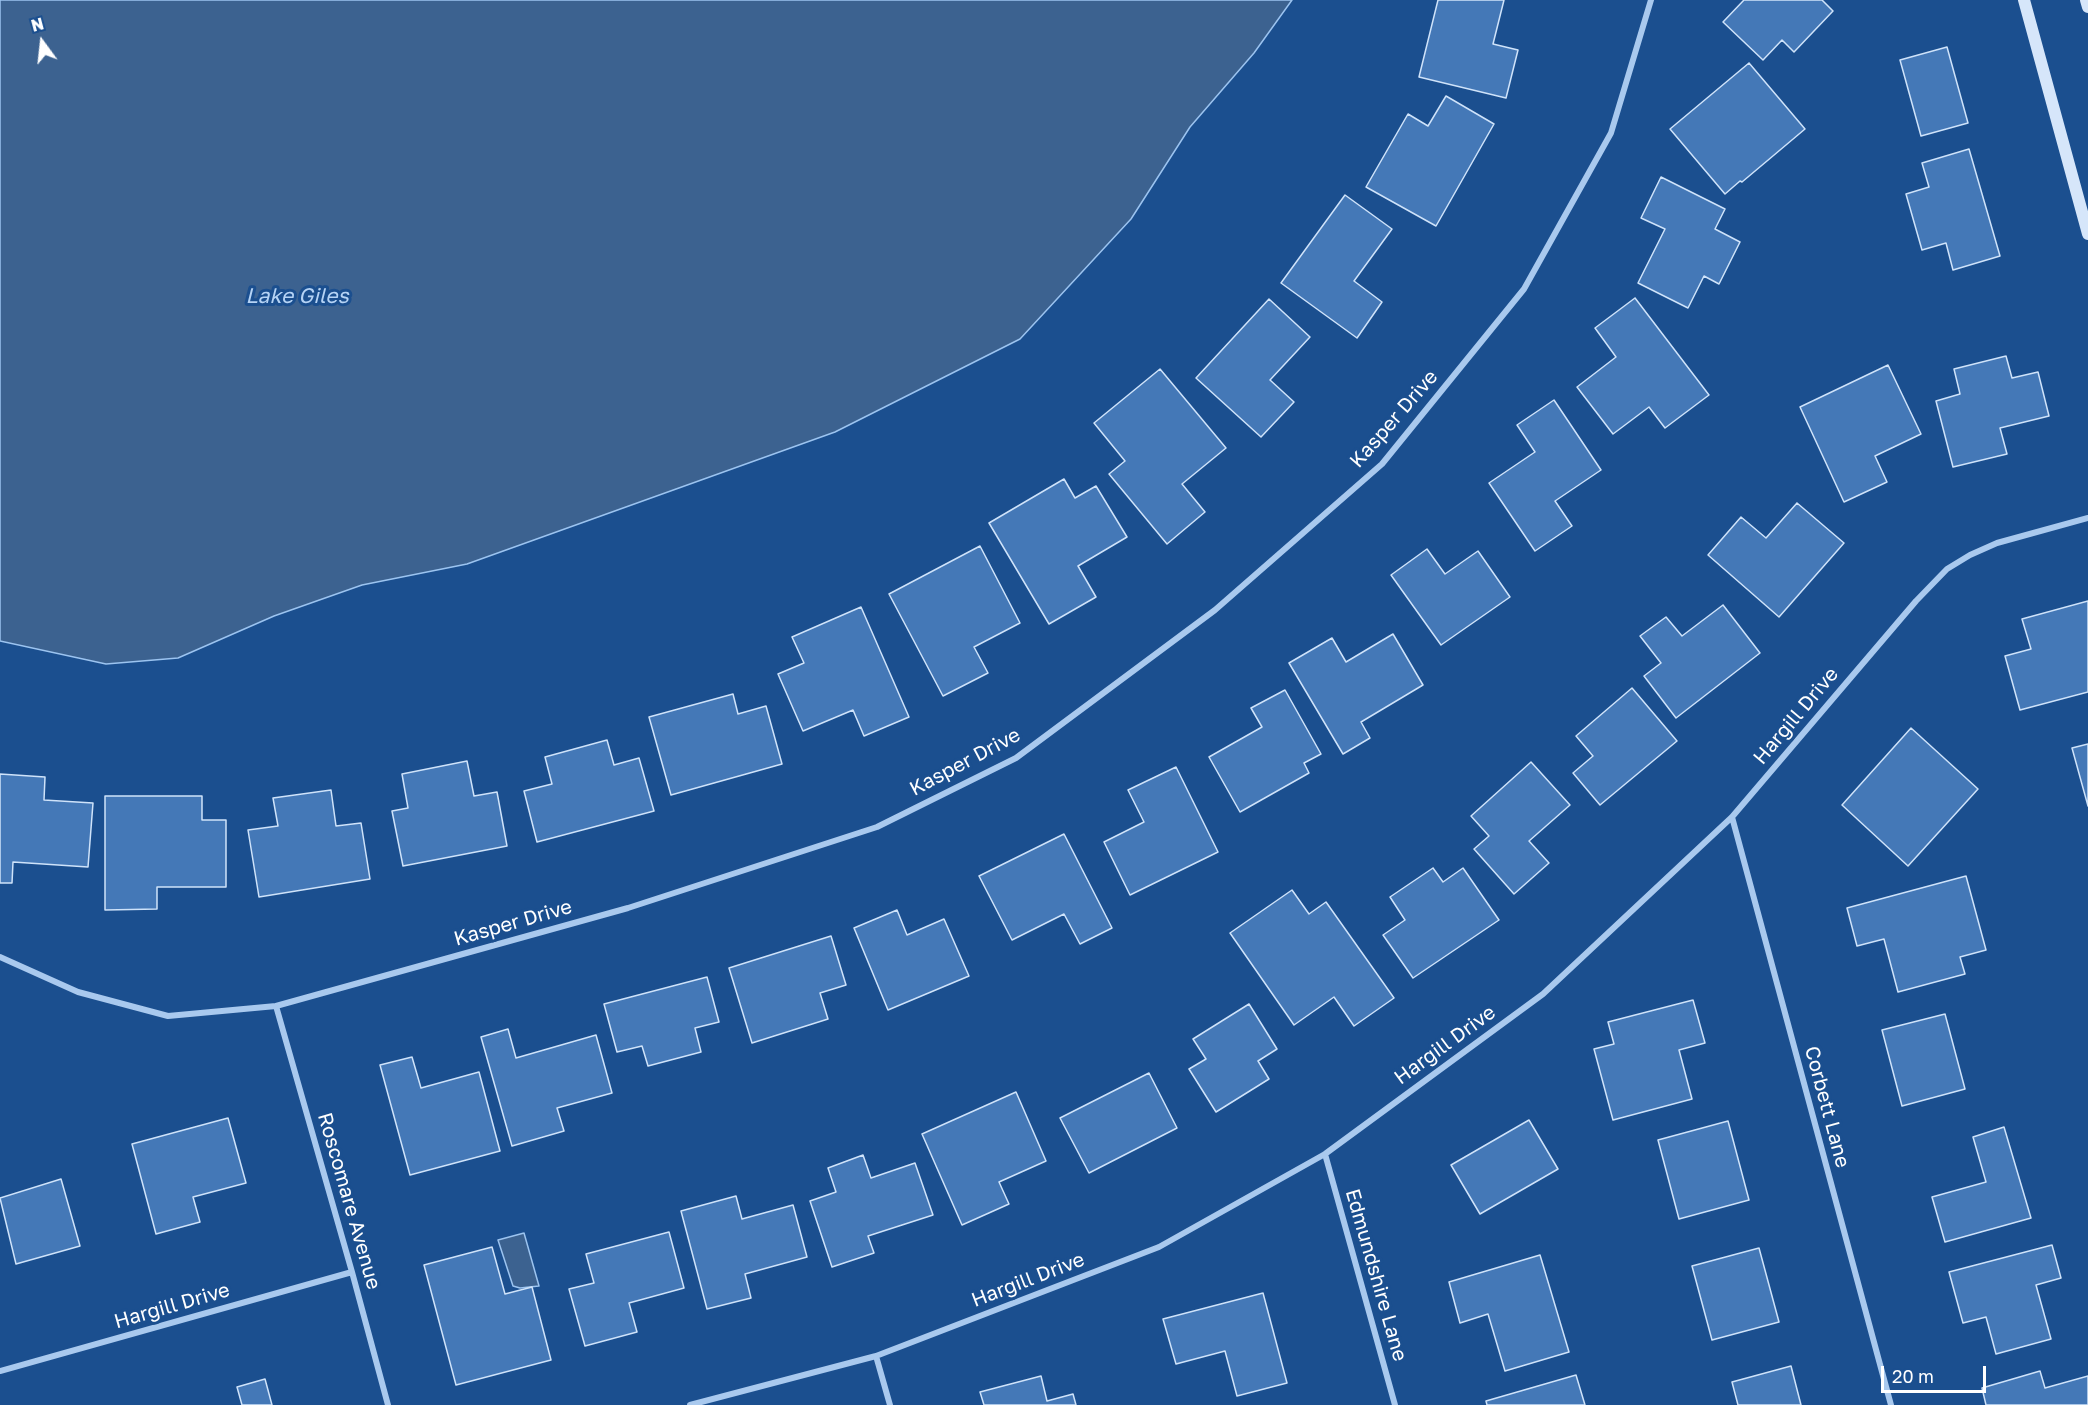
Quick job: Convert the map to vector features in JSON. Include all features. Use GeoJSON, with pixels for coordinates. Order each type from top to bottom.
{"type":"FeatureCollection","features":[{"type":"Feature","properties":{"kind":"main road"},"geometry":{"type":"LineString","coordinates":[[2024,0],[2088,234]]}},
{"type":"Feature","properties":{"kind":"main road"},"geometry":{"type":"LineString","coordinates":[[2086,0],[2088,7]]}},
{"type":"Feature","properties":{"kind":"street","name":"Kasper Drive"},"geometry":{"type":"LineString","coordinates":[[0,957],[78,992],[168,1016],[276,1006],[628,908],[877,827],[1016,758],[1215,610],[1382,464],[1524,289],[1611,133],[1651,0]]}},
{"type":"Feature","properties":{"kind":"street","name":"Hargill Drive"},"geometry":{"type":"LineString","coordinates":[[690,1405],[876,1356],[1159,1247],[1325,1154],[1543,994],[1732,817],[1916,601],[1947,569],[1970,555],[1997,543],[2088,518]]}},
{"type":"Feature","properties":{"kind":"street","name":"Corbett Lane"},"geometry":{"type":"LineString","coordinates":[[1732,817],[1891,1405]]}},
{"type":"Feature","properties":{"kind":"street","name":"Roscomare Avenue"},"geometry":{"type":"LineString","coordinates":[[276,1006],[388,1405]]}},
{"type":"Feature","properties":{"kind":"street","name":"Edmundshire Lane"},"geometry":{"type":"LineString","coordinates":[[1325,1154],[1395,1405]]}},
{"type":"Feature","properties":{"kind":"street","name":"Hargill Drive"},"geometry":{"type":"LineString","coordinates":[[0,1371],[352,1272]]}},
{"type":"Feature","properties":{"kind":"street"},"geometry":{"type":"LineString","coordinates":[[876,1356],[890,1405]]}},
{"type":"Feature","properties":{"kind":"water","name":"Lake Giles"},"geometry":{"type":"Polygon","coordinates":[[[0,0],[1292,0],[1254,53],[1190,127],[1131,219],[1020,339],[835,432],[467,564],[362,585],[274,616],[178,658],[106,664],[0,641],[0,0]]]}},
{"type":"Feature","properties":{"kind":"water"},"geometry":{"type":"Polygon","coordinates":[[[524,1233],[539,1286],[520,1288],[513,1286],[498,1240],[524,1233]]]}},
{"type":"Feature","properties":{"kind":"building"},"geometry":{"type":"Polygon","coordinates":[[[1438,0],[1504,0],[1493,44],[1518,50],[1506,98],[1419,77],[1438,0]]]}},
{"type":"Feature","properties":{"kind":"building"},"geometry":{"type":"Polygon","coordinates":[[[1744,0],[1822,0],[1833,11],[1794,52],[1782,40],[1763,60],[1723,22],[1744,0]]]}},
{"type":"Feature","properties":{"kind":"building"},"geometry":{"type":"Polygon","coordinates":[[[1947,47],[1968,123],[1921,136],[1900,60],[1947,47]]]}},
{"type":"Feature","properties":{"kind":"building"},"geometry":{"type":"Polygon","coordinates":[[[1749,63],[1805,129],[1725,194],[1670,129],[1749,63]]]}},
{"type":"Feature","properties":{"kind":"building"},"geometry":{"type":"Polygon","coordinates":[[[1446,96],[1494,124],[1436,226],[1366,187],[1408,114],[1428,126],[1446,96]]]}},
{"type":"Feature","properties":{"kind":"building"},"geometry":{"type":"Polygon","coordinates":[[[1969,149],[2000,256],[1953,270],[1946,243],[1922,250],[1906,194],[1929,187],[1922,163],[1969,149]]]}},
{"type":"Feature","properties":{"kind":"building"},"geometry":{"type":"Polygon","coordinates":[[[1661,177],[1725,209],[1715,229],[1740,242],[1719,284],[1704,276],[1688,308],[1638,283],[1665,229],[1641,218],[1661,177]]]}},
{"type":"Feature","properties":{"kind":"building"},"geometry":{"type":"Polygon","coordinates":[[[1345,195],[1392,229],[1354,281],[1382,302],[1357,338],[1281,283],[1345,195]]]}},
{"type":"Feature","properties":{"kind":"building"},"geometry":{"type":"Polygon","coordinates":[[[1635,298],[1709,395],[1665,428],[1649,407],[1613,434],[1577,387],[1616,357],[1595,328],[1635,298]]]}},
{"type":"Feature","properties":{"kind":"building"},"geometry":{"type":"Polygon","coordinates":[[[1269,299],[1310,337],[1270,380],[1294,402],[1261,437],[1196,378],[1269,299]]]}},
{"type":"Feature","properties":{"kind":"building"},"geometry":{"type":"Polygon","coordinates":[[[2006,356],[2012,378],[2038,372],[2049,416],[2000,428],[2007,454],[1953,467],[1936,401],[1960,394],[1954,369],[2006,356]]]}},
{"type":"Feature","properties":{"kind":"building"},"geometry":{"type":"Polygon","coordinates":[[[1888,365],[1921,434],[1875,456],[1887,482],[1844,502],[1800,407],[1888,365]]]}},
{"type":"Feature","properties":{"kind":"building"},"geometry":{"type":"Polygon","coordinates":[[[1160,369],[1226,448],[1182,484],[1205,512],[1167,544],[1109,474],[1125,461],[1094,423],[1160,369]]]}},
{"type":"Feature","properties":{"kind":"building"},"geometry":{"type":"Polygon","coordinates":[[[1554,400],[1601,470],[1555,501],[1572,526],[1535,551],[1489,483],[1535,452],[1517,425],[1554,400]]]}},
{"type":"Feature","properties":{"kind":"building"},"geometry":{"type":"Polygon","coordinates":[[[1064,479],[1075,498],[1096,486],[1127,537],[1078,566],[1096,597],[1049,624],[989,523],[1064,479]]]}},
{"type":"Feature","properties":{"kind":"building"},"geometry":{"type":"Polygon","coordinates":[[[1797,503],[1844,543],[1779,617],[1708,555],[1741,517],[1766,538],[1797,503]]]}},
{"type":"Feature","properties":{"kind":"building"},"geometry":{"type":"Polygon","coordinates":[[[980,546],[1020,623],[974,647],[988,673],[943,696],[889,594],[980,546]]]}},
{"type":"Feature","properties":{"kind":"building"},"geometry":{"type":"Polygon","coordinates":[[[1427,549],[1445,574],[1478,551],[1510,597],[1441,645],[1391,575],[1427,549]]]}},
{"type":"Feature","properties":{"kind":"building"},"geometry":{"type":"Polygon","coordinates":[[[2088,601],[2088,692],[2020,710],[2005,656],[2031,649],[2022,619],[2088,601]]]}},
{"type":"Feature","properties":{"kind":"building"},"geometry":{"type":"Polygon","coordinates":[[[1723,605],[1760,653],[1676,718],[1644,676],[1661,663],[1640,636],[1666,617],[1682,636],[1723,605]]]}},
{"type":"Feature","properties":{"kind":"building"},"geometry":{"type":"Polygon","coordinates":[[[861,607],[909,717],[864,736],[853,710],[803,731],[778,674],[804,663],[792,637],[861,607]]]}},
{"type":"Feature","properties":{"kind":"building"},"geometry":{"type":"Polygon","coordinates":[[[1393,634],[1423,685],[1361,722],[1370,738],[1343,754],[1289,663],[1332,638],[1346,662],[1393,634]]]}},
{"type":"Feature","properties":{"kind":"building"},"geometry":{"type":"Polygon","coordinates":[[[1632,688],[1677,741],[1600,805],[1573,773],[1593,756],[1576,736],[1632,688]]]}},
{"type":"Feature","properties":{"kind":"building"},"geometry":{"type":"Polygon","coordinates":[[[1285,690],[1321,754],[1304,763],[1309,773],[1240,812],[1209,757],[1262,727],[1251,708],[1285,690]]]}},
{"type":"Feature","properties":{"kind":"building"},"geometry":{"type":"Polygon","coordinates":[[[733,694],[738,714],[766,706],[782,764],[671,795],[649,717],[733,694]]]}},
{"type":"Feature","properties":{"kind":"building"},"geometry":{"type":"Polygon","coordinates":[[[1911,728],[1978,789],[1908,866],[1842,805],[1911,728]]]}},
{"type":"Feature","properties":{"kind":"building"},"geometry":{"type":"Polygon","coordinates":[[[607,740],[614,765],[639,758],[654,811],[537,842],[524,791],[552,784],[545,757],[607,740]]]}},
{"type":"Feature","properties":{"kind":"building"},"geometry":{"type":"Polygon","coordinates":[[[2088,744],[2088,806],[2072,748],[2088,744]]]}},
{"type":"Feature","properties":{"kind":"building"},"geometry":{"type":"Polygon","coordinates":[[[467,761],[474,796],[497,792],[507,846],[403,866],[392,811],[408,808],[402,774],[467,761]]]}},
{"type":"Feature","properties":{"kind":"building"},"geometry":{"type":"Polygon","coordinates":[[[1531,762],[1570,805],[1529,841],[1549,863],[1514,894],[1474,849],[1489,836],[1471,816],[1531,762]]]}},
{"type":"Feature","properties":{"kind":"building"},"geometry":{"type":"Polygon","coordinates":[[[1176,767],[1218,852],[1130,895],[1104,842],[1144,822],[1128,790],[1176,767]]]}},
{"type":"Feature","properties":{"kind":"building"},"geometry":{"type":"Polygon","coordinates":[[[0,774],[45,777],[44,800],[93,803],[88,867],[13,862],[12,883],[0,883],[0,774]]]}},
{"type":"Feature","properties":{"kind":"building"},"geometry":{"type":"Polygon","coordinates":[[[331,790],[336,826],[361,823],[370,879],[259,897],[248,830],[278,826],[273,798],[331,790]]]}},
{"type":"Feature","properties":{"kind":"building"},"geometry":{"type":"Polygon","coordinates":[[[105,796],[202,796],[202,820],[226,820],[226,887],[157,887],[157,909],[105,910],[105,796]]]}},
{"type":"Feature","properties":{"kind":"building"},"geometry":{"type":"Polygon","coordinates":[[[1064,834],[1112,928],[1080,944],[1064,914],[1012,940],[979,876],[1064,834]]]}},
{"type":"Feature","properties":{"kind":"building"},"geometry":{"type":"Polygon","coordinates":[[[1433,868],[1443,882],[1463,868],[1499,920],[1413,978],[1383,935],[1405,920],[1390,897],[1433,868]]]}},
{"type":"Feature","properties":{"kind":"building"},"geometry":{"type":"Polygon","coordinates":[[[1966,876],[1986,950],[1960,957],[1965,974],[1898,992],[1884,939],[1857,946],[1847,908],[1966,876]]]}},
{"type":"Feature","properties":{"kind":"building"},"geometry":{"type":"Polygon","coordinates":[[[1292,890],[1309,914],[1326,902],[1394,998],[1354,1026],[1334,997],[1294,1025],[1230,933],[1292,890]]]}},
{"type":"Feature","properties":{"kind":"building"},"geometry":{"type":"Polygon","coordinates":[[[897,910],[907,935],[944,919],[969,976],[888,1010],[854,928],[897,910]]]}},
{"type":"Feature","properties":{"kind":"building"},"geometry":{"type":"Polygon","coordinates":[[[831,936],[846,985],[820,993],[828,1019],[752,1043],[729,968],[831,936]]]}},
{"type":"Feature","properties":{"kind":"building"},"geometry":{"type":"Polygon","coordinates":[[[707,977],[719,1022],[695,1028],[701,1052],[648,1066],[642,1046],[617,1052],[604,1004],[707,977]]]}},
{"type":"Feature","properties":{"kind":"building"},"geometry":{"type":"Polygon","coordinates":[[[1693,1000],[1705,1043],[1679,1050],[1692,1099],[1613,1120],[1594,1049],[1614,1044],[1608,1022],[1693,1000]]]}},
{"type":"Feature","properties":{"kind":"building"},"geometry":{"type":"Polygon","coordinates":[[[1249,1004],[1277,1049],[1258,1061],[1269,1079],[1216,1112],[1189,1069],[1206,1059],[1193,1039],[1249,1004]]]}},
{"type":"Feature","properties":{"kind":"building"},"geometry":{"type":"Polygon","coordinates":[[[1945,1014],[1965,1089],[1902,1106],[1882,1030],[1945,1014]]]}},
{"type":"Feature","properties":{"kind":"building"},"geometry":{"type":"Polygon","coordinates":[[[508,1029],[516,1058],[596,1035],[612,1093],[557,1108],[564,1131],[512,1146],[481,1037],[508,1029]]]}},
{"type":"Feature","properties":{"kind":"building"},"geometry":{"type":"Polygon","coordinates":[[[412,1057],[421,1088],[479,1072],[500,1151],[410,1175],[380,1065],[412,1057]]]}},
{"type":"Feature","properties":{"kind":"building"},"geometry":{"type":"Polygon","coordinates":[[[1149,1073],[1177,1128],[1089,1173],[1060,1118],[1149,1073]]]}},
{"type":"Feature","properties":{"kind":"building"},"geometry":{"type":"Polygon","coordinates":[[[1016,1092],[1046,1161],[999,1182],[1009,1204],[962,1225],[922,1134],[1016,1092]]]}},
{"type":"Feature","properties":{"kind":"building"},"geometry":{"type":"Polygon","coordinates":[[[228,1118],[246,1183],[193,1197],[200,1222],[156,1234],[132,1144],[228,1118]]]}},
{"type":"Feature","properties":{"kind":"building"},"geometry":{"type":"Polygon","coordinates":[[[1529,1120],[1558,1169],[1480,1214],[1451,1165],[1529,1120]]]}},
{"type":"Feature","properties":{"kind":"building"},"geometry":{"type":"Polygon","coordinates":[[[1728,1121],[1749,1200],[1679,1219],[1658,1140],[1728,1121]]]}},
{"type":"Feature","properties":{"kind":"building"},"geometry":{"type":"Polygon","coordinates":[[[2004,1127],[2031,1218],[1945,1242],[1932,1197],[1986,1182],[1973,1137],[2004,1127]]]}},
{"type":"Feature","properties":{"kind":"building"},"geometry":{"type":"Polygon","coordinates":[[[863,1155],[871,1178],[915,1163],[933,1215],[868,1236],[874,1253],[832,1267],[810,1201],[836,1192],[828,1168],[863,1155]]]}},
{"type":"Feature","properties":{"kind":"building"},"geometry":{"type":"Polygon","coordinates":[[[61,1179],[80,1246],[16,1264],[0,1198],[61,1179]]]}},
{"type":"Feature","properties":{"kind":"building"},"geometry":{"type":"Polygon","coordinates":[[[736,1196],[742,1219],[793,1205],[807,1257],[745,1274],[751,1298],[707,1309],[681,1211],[736,1196]]]}},
{"type":"Feature","properties":{"kind":"building"},"geometry":{"type":"Polygon","coordinates":[[[669,1232],[684,1288],[629,1303],[637,1332],[585,1346],[569,1289],[594,1283],[586,1254],[669,1232]]]}},
{"type":"Feature","properties":{"kind":"building"},"geometry":{"type":"Polygon","coordinates":[[[2052,1245],[2061,1278],[2036,1285],[2051,1339],[1996,1354],[1986,1317],[1963,1323],[1949,1272],[2052,1245]]]}},
{"type":"Feature","properties":{"kind":"building"},"geometry":{"type":"Polygon","coordinates":[[[492,1247],[505,1294],[532,1287],[551,1360],[456,1385],[424,1265],[492,1247]]]}},
{"type":"Feature","properties":{"kind":"building"},"geometry":{"type":"Polygon","coordinates":[[[1759,1248],[1779,1322],[1712,1340],[1692,1266],[1759,1248]]]}},
{"type":"Feature","properties":{"kind":"building"},"geometry":{"type":"Polygon","coordinates":[[[1540,1255],[1569,1352],[1505,1371],[1488,1314],[1460,1323],[1449,1282],[1540,1255]]]}},
{"type":"Feature","properties":{"kind":"building"},"geometry":{"type":"Polygon","coordinates":[[[1263,1293],[1287,1383],[1237,1396],[1225,1351],[1176,1364],[1163,1319],[1263,1293]]]}},
{"type":"Feature","properties":{"kind":"building"},"geometry":{"type":"Polygon","coordinates":[[[1791,1366],[1801,1405],[1738,1405],[1732,1382],[1791,1366]]]}},
{"type":"Feature","properties":{"kind":"building"},"geometry":{"type":"Polygon","coordinates":[[[2040,1371],[2045,1388],[2088,1376],[2088,1405],[1986,1405],[1982,1388],[2040,1371]]]}},
{"type":"Feature","properties":{"kind":"building"},"geometry":{"type":"Polygon","coordinates":[[[1576,1375],[1585,1405],[1487,1405],[1486,1401],[1576,1375]]]}},
{"type":"Feature","properties":{"kind":"building"},"geometry":{"type":"Polygon","coordinates":[[[1041,1376],[1047,1401],[1073,1394],[1076,1405],[984,1405],[980,1392],[1041,1376]]]}},
{"type":"Feature","properties":{"kind":"building"},"geometry":{"type":"Polygon","coordinates":[[[265,1379],[272,1405],[242,1405],[237,1387],[265,1379]]]}}]}
